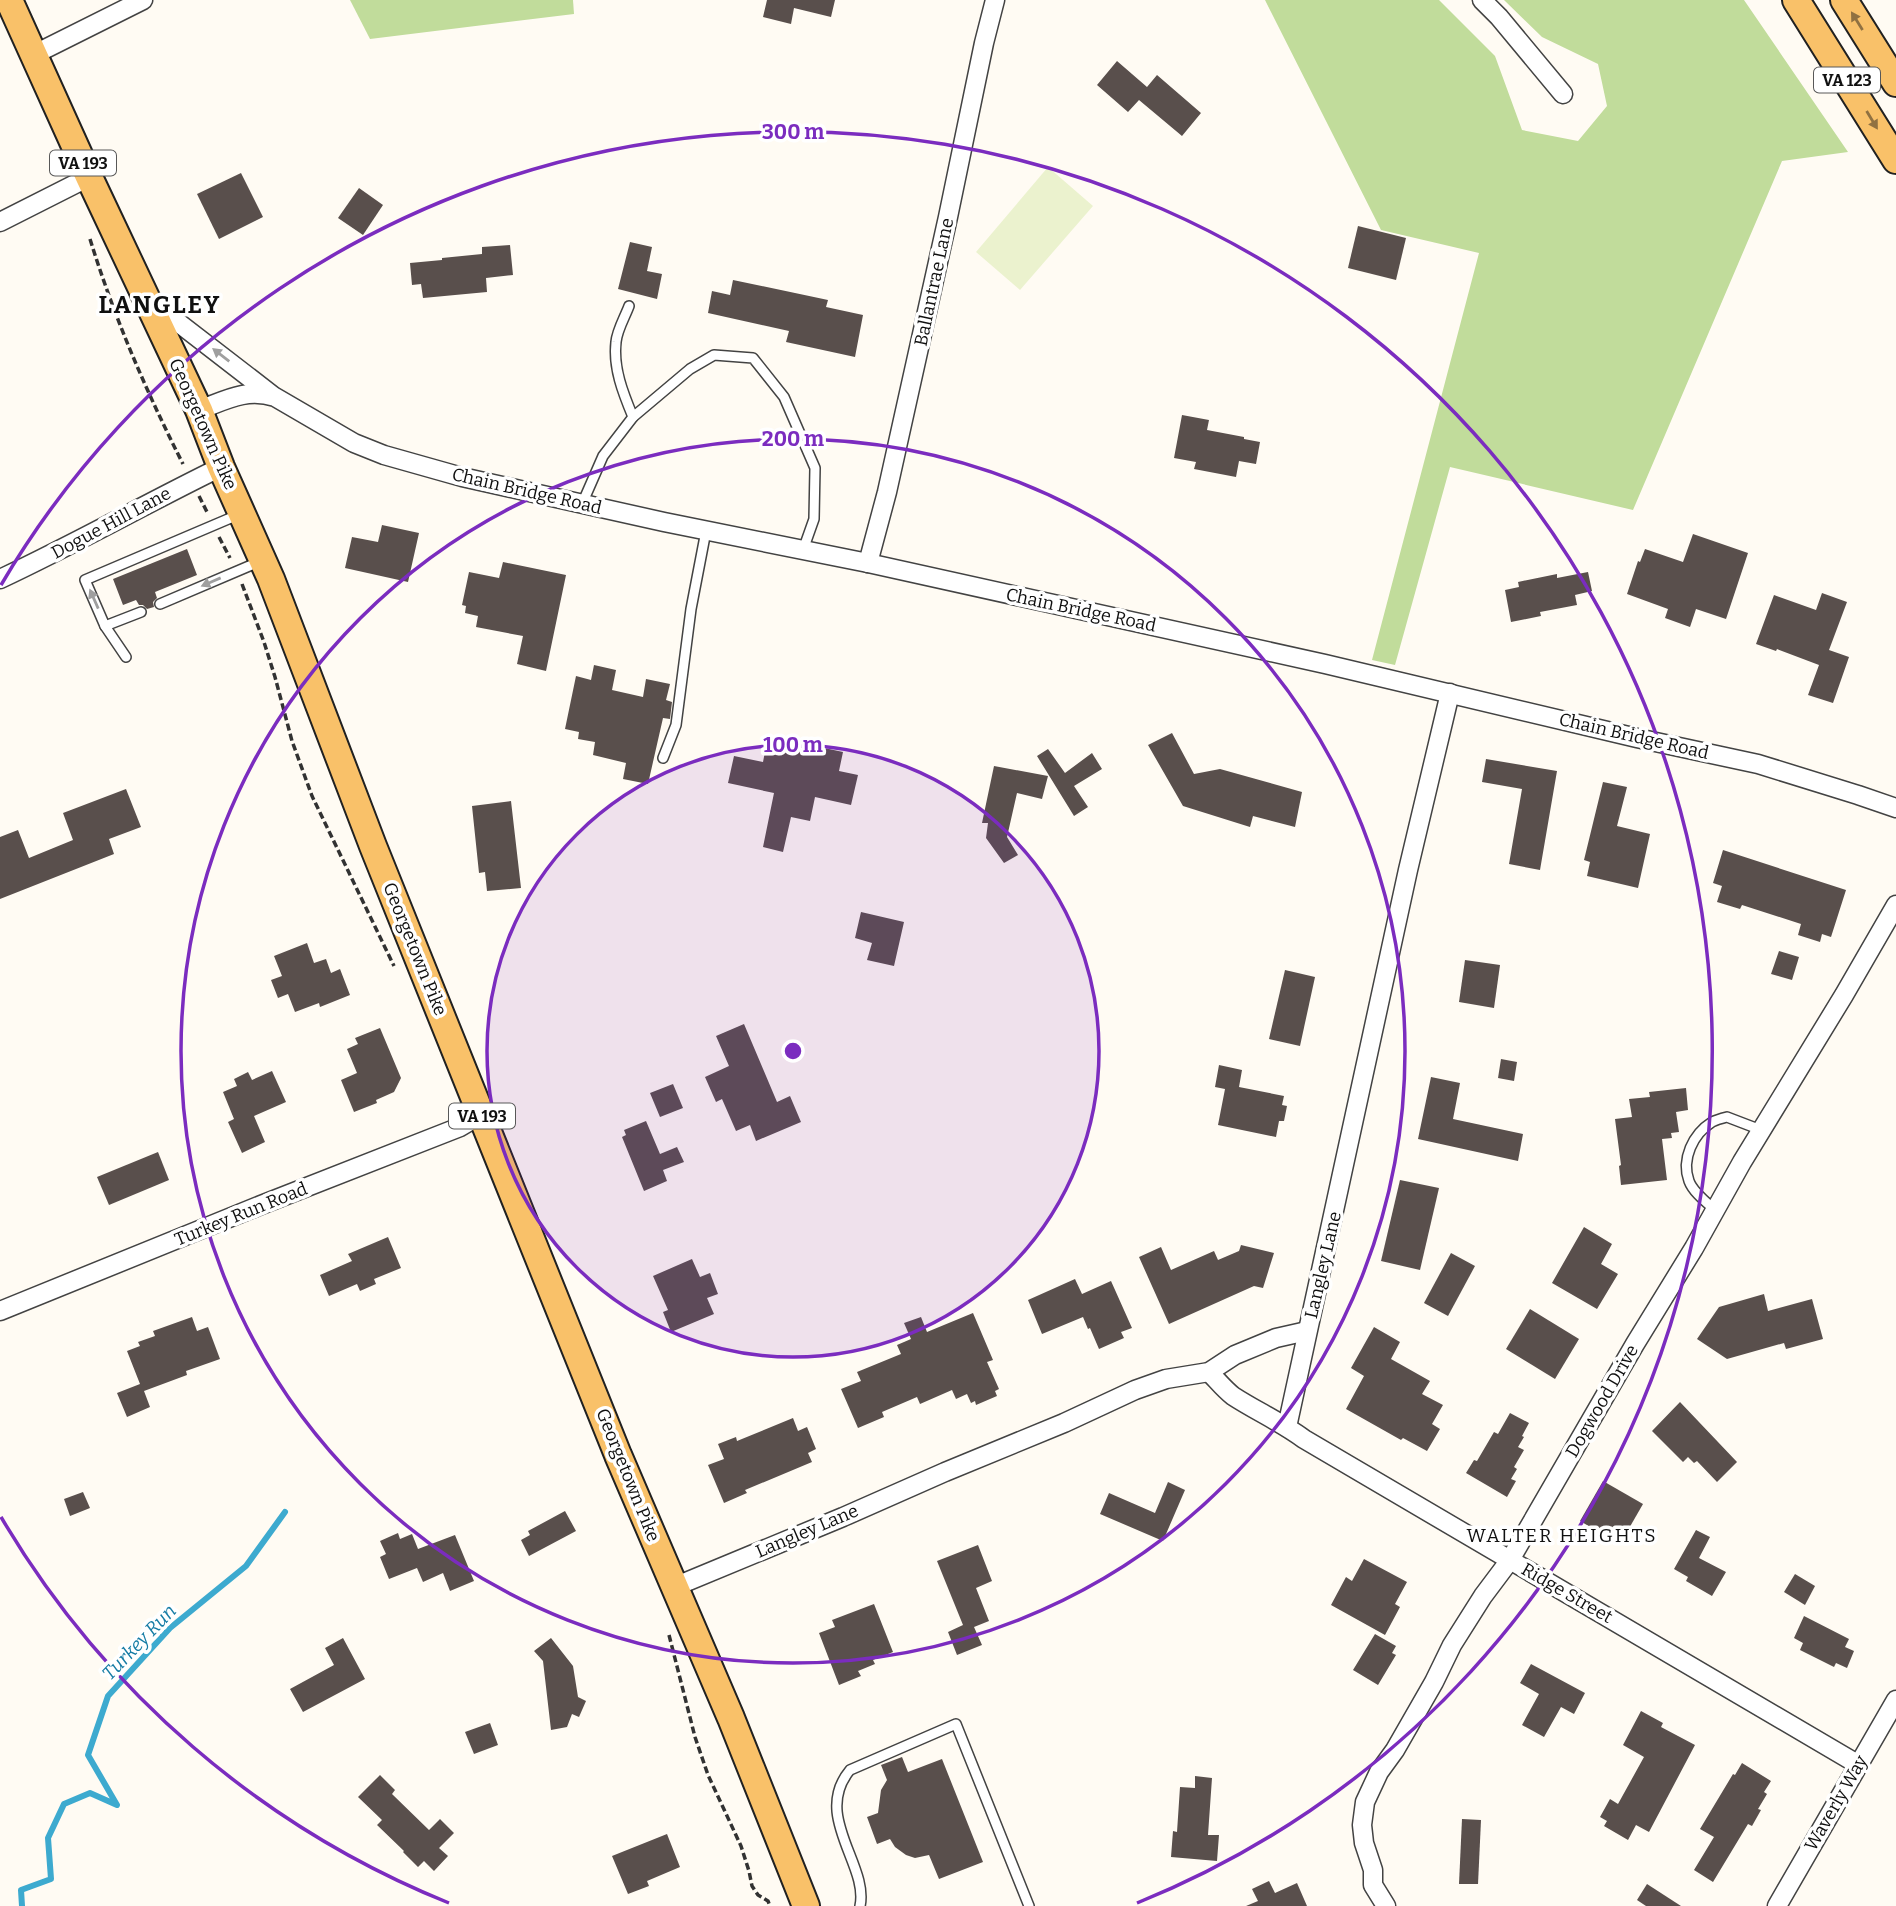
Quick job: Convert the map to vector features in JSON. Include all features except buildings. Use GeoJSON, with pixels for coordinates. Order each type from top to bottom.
{"type":"FeatureCollection","features":[{"type":"Feature","properties":{"kind":"main road","name":"Georgetown Pike"},"geometry":{"type":"LineString","coordinates":[[9,0],[199,410],[221,467],[263,560],[373,846],[618,1455],[731,1718],[806,1906]]}},
{"type":"Feature","properties":{"kind":"main road","name":"VA 123"},"geometry":{"type":"LineString","coordinates":[[1796,0],[1896,160]]}},
{"type":"Feature","properties":{"kind":"main road","name":"VA 123"},"geometry":{"type":"LineString","coordinates":[[1844,0],[1896,83]]}},
{"type":"Feature","properties":{"kind":"street"},"geometry":{"type":"LineString","coordinates":[[33,55],[143,0]]}},
{"type":"Feature","properties":{"kind":"street","name":"Ballantrae Lane"},"geometry":{"type":"LineString","coordinates":[[868,563],[887,492],[995,0]]}},
{"type":"Feature","properties":{"kind":"street"},"geometry":{"type":"LineString","coordinates":[[1482,0],[1499,16],[1563,94]]}},
{"type":"Feature","properties":{"kind":"street"},"geometry":{"type":"LineString","coordinates":[[0,222],[89,177]]}},
{"type":"Feature","properties":{"kind":"street","name":"Chain Bridge Road"},"geometry":{"type":"LineString","coordinates":[[159,325],[173,322],[180,324],[275,397],[354,443],[384,455],[461,477],[706,531],[868,563],[1758,764],[1896,808]]}},
{"type":"Feature","properties":{"kind":"street","name":"Chain Bridge Road"},"geometry":{"type":"LineString","coordinates":[[199,410],[239,395],[253,393],[275,397]]}},
{"type":"Feature","properties":{"kind":"street","name":"Dogue Hill Lane"},"geometry":{"type":"LineString","coordinates":[[0,579],[221,467]]}},
{"type":"Feature","properties":{"kind":"street","name":"Langley Lane"},"geometry":{"type":"LineString","coordinates":[[674,1587],[1064,1423],[1135,1390],[1166,1379],[1209,1372],[1235,1355],[1276,1338],[1307,1331],[1326,1256],[1408,870],[1450,693]]}},
{"type":"Feature","properties":{"kind":"street","name":"Dogwood Drive"},"geometry":{"type":"LineString","coordinates":[[1386,1906],[1373,1885],[1373,1870],[1364,1843],[1362,1825],[1365,1802],[1379,1772],[1401,1739],[1452,1645],[1510,1560],[1896,905]]}},
{"type":"Feature","properties":{"kind":"street","name":"Turkey Run Road"},"geometry":{"type":"LineString","coordinates":[[1,1308],[460,1127],[481,1114]]}},
{"type":"Feature","properties":{"kind":"street"},"geometry":{"type":"LineString","coordinates":[[1287,1427],[1307,1331]]}},
{"type":"Feature","properties":{"kind":"street","name":"Ridge Street"},"geometry":{"type":"LineString","coordinates":[[1209,1372],[1233,1396],[1859,1765]]}},
{"type":"Feature","properties":{"kind":"street","name":"Waverly Way"},"geometry":{"type":"LineString","coordinates":[[1776,1906],[1896,1700]]}},
{"type":"Feature","properties":{"kind":"lane"},"geometry":{"type":"LineString","coordinates":[[629,306],[616,340],[615,363],[633,417]]}},
{"type":"Feature","properties":{"kind":"lane"},"geometry":{"type":"LineString","coordinates":[[582,504],[603,456],[633,417],[690,369],[714,355],[753,358],[784,397],[815,468],[814,519],[803,550]]}},
{"type":"Feature","properties":{"kind":"lane"},"geometry":{"type":"LineString","coordinates":[[126,657],[106,626],[85,580],[242,512]]}},
{"type":"Feature","properties":{"kind":"lane"},"geometry":{"type":"LineString","coordinates":[[663,758],[676,725],[691,609],[706,531]]}},
{"type":"Feature","properties":{"kind":"lane"},"geometry":{"type":"LineString","coordinates":[[160,604],[263,560]]}},
{"type":"Feature","properties":{"kind":"lane"},"geometry":{"type":"LineString","coordinates":[[106,626],[141,612]]}},
{"type":"Feature","properties":{"kind":"lane"},"geometry":{"type":"LineString","coordinates":[[1715,1210],[1689,1182],[1686,1161],[1693,1140],[1712,1122],[1727,1116],[1761,1130]]}},
{"type":"Feature","properties":{"kind":"lane"},"geometry":{"type":"LineString","coordinates":[[860,1906],[862,1896],[842,1836],[837,1802],[842,1779],[850,1770],[956,1724],[1029,1906]]}},
{"type":"Feature","properties":{"kind":"path"},"geometry":{"type":"LineString","coordinates":[[89,234],[110,299],[158,415],[236,571],[264,642],[292,741],[312,796],[395,967]]}},
{"type":"Feature","properties":{"kind":"path"},"geometry":{"type":"LineString","coordinates":[[668,1634],[708,1775],[741,1846],[751,1886],[770,1906]]}},
{"type":"Feature","properties":{"kind":"green space"},"geometry":{"type":"Polygon","coordinates":[[[350,0],[573,0],[574,14],[370,39],[350,0]]]}},
{"type":"Feature","properties":{"kind":"green space"},"geometry":{"type":"Polygon","coordinates":[[[1265,0],[1439,0],[1495,56],[1522,130],[1578,141],[1607,106],[1598,64],[1542,37],[1504,0],[1744,0],[1848,152],[1782,161],[1633,510],[1450,467],[1395,665],[1372,660],[1479,253],[1381,230],[1265,0]]]}},
{"type":"Feature","properties":{"kind":"green space"},"geometry":{"type":"Polygon","coordinates":[[[1048,167],[1093,206],[1020,290],[976,252],[1048,167]]]}},
{"type":"Feature","properties":{"kind":"waterway","name":"Turkey Run"},"geometry":{"type":"LineString","coordinates":[[22,1906],[21,1890],[51,1879],[48,1838],[64,1804],[90,1793],[117,1805],[88,1755],[108,1696],[170,1628],[246,1566],[285,1512]]}},
{"type":"Feature","properties":{"kind":"district","name":"LANGLEY"},"geometry":{"type":"Point","coordinates":[160,305]}},
{"type":"Feature","properties":{"kind":"district","name":"WALTER HEIGHTS"},"geometry":{"type":"Point","coordinates":[1562,1535]}}]}
